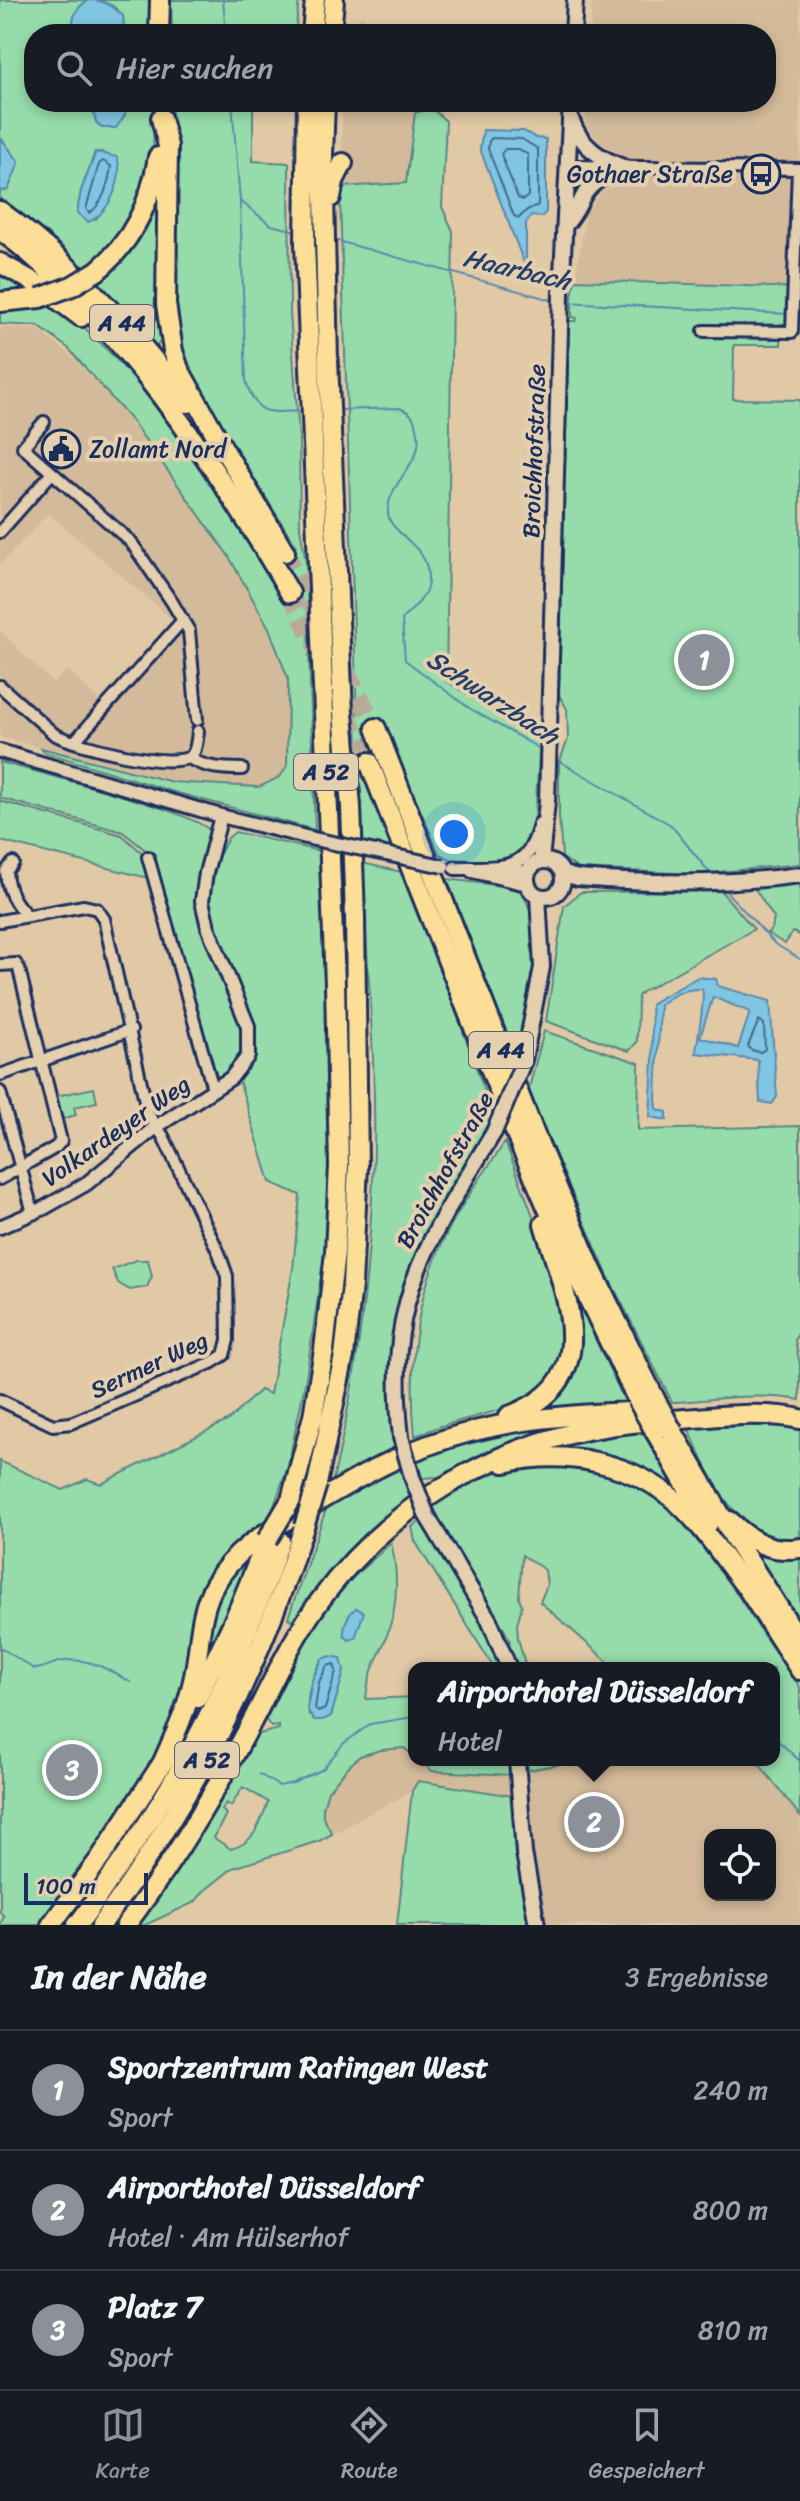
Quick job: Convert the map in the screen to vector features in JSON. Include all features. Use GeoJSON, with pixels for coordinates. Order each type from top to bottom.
{"type":"FeatureCollection","features":[{"type":"Feature","properties":{"kind":"highway"},"geometry":{"type":"LineString","coordinates":[[159,24],[160,0]]}},
{"type":"Feature","properties":{"kind":"highway"},"geometry":{"type":"LineString","coordinates":[[313,24],[315,0]]}},
{"type":"Feature","properties":{"kind":"highway"},"geometry":{"type":"LineString","coordinates":[[332,24],[334,0]]}},
{"type":"Feature","properties":{"kind":"highway"},"geometry":{"type":"LineString","coordinates":[[0,302],[40,298],[72,286],[97,271],[128,239],[148,204],[156,173],[161,112]]}},
{"type":"Feature","properties":{"kind":"highway"},"geometry":{"type":"LineString","coordinates":[[161,112],[168,146],[165,257],[168,329],[179,369],[226,453]]}},
{"type":"Feature","properties":{"kind":"highway","name":"A 52"},"geometry":{"type":"LineString","coordinates":[[77,1925],[154,1814],[205,1723],[255,1609],[273,1540],[291,1500],[313,1416],[324,1350],[335,1252],[339,1165],[335,984],[304,223],[307,112]]}},
{"type":"Feature","properties":{"kind":"highway","name":"A 52"},"geometry":{"type":"LineString","coordinates":[[101,1925],[141,1870],[191,1791],[251,1671],[287,1580],[317,1484],[344,1356],[353,1272],[358,1166],[355,917],[351,807],[341,682],[330,402],[323,155],[325,112]]}},
{"type":"Feature","properties":{"kind":"highway"},"geometry":{"type":"LineString","coordinates":[[327,223],[334,181],[343,163]]}},
{"type":"Feature","properties":{"kind":"highway","name":"A 44"},"geometry":{"type":"LineString","coordinates":[[0,211],[62,263],[102,302],[165,373],[226,453],[285,552]]}},
{"type":"Feature","properties":{"kind":"highway","name":"A 44"},"geometry":{"type":"LineString","coordinates":[[0,230],[52,274],[128,354],[219,476],[290,593]]}},
{"type":"Feature","properties":{"kind":"highway"},"geometry":{"type":"LineString","coordinates":[[0,263],[37,284],[128,354]]}},
{"type":"Feature","properties":{"kind":"highway","name":"A 44"},"geometry":{"type":"LineString","coordinates":[[376,728],[535,1135],[646,1398]]}},
{"type":"Feature","properties":{"kind":"highway","name":"A 44"},"geometry":{"type":"LineString","coordinates":[[369,762],[522,1149],[574,1269],[745,1586],[800,1670]]}},
{"type":"Feature","properties":{"kind":"highway"},"geometry":{"type":"LineString","coordinates":[[162,1764],[192,1687],[207,1602],[222,1573],[236,1556],[261,1535],[360,1477],[406,1454],[539,1403],[559,1384],[569,1363],[568,1314],[522,1149]]}},
{"type":"Feature","properties":{"kind":"highway"},"geometry":{"type":"LineString","coordinates":[[449,1438],[523,1421],[590,1414],[765,1406],[800,1408]]}},
{"type":"Feature","properties":{"kind":"highway"},"geometry":{"type":"LineString","coordinates":[[126,1925],[209,1801],[294,1640],[318,1603],[343,1571],[371,1543],[412,1509],[487,1462],[521,1447],[603,1426],[765,1416],[800,1419]]}},
{"type":"Feature","properties":{"kind":"highway","name":"A 44"},"geometry":{"type":"LineString","coordinates":[[664,1433],[714,1505],[800,1641]]}},
{"type":"Feature","properties":{"kind":"highway"},"geometry":{"type":"LineString","coordinates":[[456,1480],[503,1464],[539,1457],[576,1458],[617,1468],[646,1481],[679,1504],[745,1586]]}},
{"type":"Feature","properties":{"kind":"highway"},"geometry":{"type":"LineString","coordinates":[[714,1505],[756,1542],[778,1549],[800,1548]]}},
{"type":"Feature","properties":{"kind":"highway"},"geometry":{"type":"LineString","coordinates":[[51,1925],[101,1857],[162,1764],[273,1540]]}},
{"type":"Feature","properties":{"kind":"highway"},"geometry":{"type":"LineString","coordinates":[[187,1835],[257,1689],[275,1639],[287,1580]]}},
{"type":"Feature","properties":{"kind":"main road"},"geometry":{"type":"LineString","coordinates":[[574,24],[575,0]]}},
{"type":"Feature","properties":{"kind":"main road","name":"Broichhofstraße"},"geometry":{"type":"LineString","coordinates":[[506,1662],[489,1620],[427,1516],[412,1477],[401,1437],[396,1368],[408,1293],[430,1239],[494,1132],[511,1096],[533,1022],[551,879],[548,745],[560,310],[571,112]]}},
{"type":"Feature","properties":{"kind":"main road"},"geometry":{"type":"LineString","coordinates":[[572,112],[583,143],[598,156],[623,167]]}},
{"type":"Feature","properties":{"kind":"main road"},"geometry":{"type":"LineString","coordinates":[[566,224],[577,212],[586,192],[598,180],[623,167]]}},
{"type":"Feature","properties":{"kind":"main road"},"geometry":{"type":"LineString","coordinates":[[527,878],[712,883],[800,875]]}},
{"type":"Feature","properties":{"kind":"main road"},"geometry":{"type":"LineString","coordinates":[[527,878],[551,879]]}},
{"type":"Feature","properties":{"kind":"main road"},"geometry":{"type":"LineString","coordinates":[[517,1766],[524,1853],[537,1925]]}},
{"type":"Feature","properties":{"kind":"street"},"geometry":{"type":"LineString","coordinates":[[568,166],[799,169],[792,332],[704,331]]}},
{"type":"Feature","properties":{"kind":"street"},"geometry":{"type":"LineString","coordinates":[[44,422],[23,447],[131,542],[189,631],[198,725],[194,753],[189,758]]}},
{"type":"Feature","properties":{"kind":"street"},"geometry":{"type":"LineString","coordinates":[[0,532],[52,473]]}},
{"type":"Feature","properties":{"kind":"street"},"geometry":{"type":"LineString","coordinates":[[74,742],[183,620]]}},
{"type":"Feature","properties":{"kind":"street"},"geometry":{"type":"LineString","coordinates":[[0,686],[54,734],[74,742],[153,760],[189,758],[198,764],[217,768],[242,769]]}},
{"type":"Feature","properties":{"kind":"street"},"geometry":{"type":"LineString","coordinates":[[0,751],[221,816],[314,839],[449,867],[527,878]]}},
{"type":"Feature","properties":{"kind":"street"},"geometry":{"type":"LineString","coordinates":[[449,867],[507,866],[526,857],[533,848],[547,802]]}},
{"type":"Feature","properties":{"kind":"street","name":"Volkardeyer Weg"},"geometry":{"type":"LineString","coordinates":[[0,1227],[86,1184],[156,1127],[231,1078],[248,1056],[248,1026],[208,927],[202,901],[221,816]]}},
{"type":"Feature","properties":{"kind":"street","name":"Volkardeyer Weg"},"geometry":{"type":"LineString","coordinates":[[148,857],[213,1089]]}},
{"type":"Feature","properties":{"kind":"street"},"geometry":{"type":"LineString","coordinates":[[13,863],[6,871],[9,888],[17,906],[28,916]]}},
{"type":"Feature","properties":{"kind":"street"},"geometry":{"type":"LineString","coordinates":[[0,921],[84,906],[97,909],[104,919],[148,1114],[156,1127]]}},
{"type":"Feature","properties":{"kind":"street"},"geometry":{"type":"LineString","coordinates":[[0,965],[18,966],[61,1141],[56,1147],[0,1179]]}},
{"type":"Feature","properties":{"kind":"street"},"geometry":{"type":"LineString","coordinates":[[0,1075],[131,1030]]}},
{"type":"Feature","properties":{"kind":"street"},"geometry":{"type":"LineString","coordinates":[[0,1092],[33,1213]]}},
{"type":"Feature","properties":{"kind":"street","name":"Sermer Weg"},"geometry":{"type":"LineString","coordinates":[[0,1400],[39,1420],[53,1425],[63,1424],[224,1355],[228,1340],[227,1276],[219,1253],[156,1127]]}},
{"type":"Feature","properties":{"kind":"shaded area"},"geometry":{"type":"Polygon","coordinates":[[[592,0],[800,0],[800,288],[575,280],[587,210],[602,192],[617,183],[616,152],[599,142],[587,127],[585,112],[776,112],[776,24],[591,24],[592,0]]]}},
{"type":"Feature","properties":{"kind":"shaded area"},"geometry":{"type":"Polygon","coordinates":[[[361,15],[371,24],[356,24],[361,15]]]}},
{"type":"Feature","properties":{"kind":"shaded area"},"geometry":{"type":"Polygon","coordinates":[[[342,112],[414,112],[406,183],[341,187],[342,112]]]}},
{"type":"Feature","properties":{"kind":"shaded area"},"geometry":{"type":"Polygon","coordinates":[[[0,327],[37,329],[66,351],[132,421],[228,555],[269,628],[288,679],[287,766],[280,777],[259,787],[173,780],[0,737],[0,631],[53,683],[67,669],[100,702],[175,622],[48,513],[0,565],[0,327]]]}},
{"type":"Feature","properties":{"kind":"shaded area"},"geometry":{"type":"Polygon","coordinates":[[[404,1748],[408,1751],[408,1766],[426,1766],[432,1771],[513,1775],[514,1796],[418,1781],[412,1791],[332,1834],[323,1817],[328,1790],[360,1756],[404,1748]]]}},
{"type":"Feature","properties":{"kind":"shaded area"},"geometry":{"type":"Polygon","coordinates":[[[548,1766],[761,1766],[800,1816],[800,1925],[542,1925],[527,1848],[524,1779],[531,1769],[548,1766]]]}},
{"type":"Feature","properties":{"kind":"green space"},"geometry":{"type":"Polygon","coordinates":[[[0,0],[89,0],[80,6],[73,24],[24,24],[24,112],[94,112],[96,122],[103,128],[125,112],[155,112],[153,154],[146,187],[115,247],[84,270],[0,200],[0,191],[8,190],[19,162],[0,137],[0,0]],[[95,152],[77,213],[96,219],[108,202],[119,169],[102,152],[95,152]]]}},
{"type":"Feature","properties":{"kind":"green space"},"geometry":{"type":"Polygon","coordinates":[[[98,0],[153,0],[153,24],[123,24],[123,16],[113,6],[98,0]]]}},
{"type":"Feature","properties":{"kind":"green space"},"geometry":{"type":"Polygon","coordinates":[[[171,0],[299,0],[296,24],[172,24],[171,0]]]}},
{"type":"Feature","properties":{"kind":"green space"},"geometry":{"type":"Polygon","coordinates":[[[172,112],[253,112],[253,161],[289,163],[290,313],[299,438],[300,528],[306,562],[315,830],[174,792],[44,752],[41,748],[173,782],[259,787],[280,777],[287,766],[288,679],[269,628],[228,555],[132,421],[68,348],[38,326],[0,324],[0,311],[57,304],[92,335],[124,368],[182,442],[282,600],[294,592],[276,557],[296,546],[198,389],[181,351],[175,328],[172,112]]]}},
{"type":"Feature","properties":{"kind":"green space"},"geometry":{"type":"Polygon","coordinates":[[[436,112],[446,121],[442,207],[453,231],[446,681],[540,738],[534,832],[524,853],[503,862],[450,859],[439,854],[384,725],[380,758],[360,767],[397,849],[361,842],[340,199],[341,187],[406,183],[415,113],[436,112]]]}},
{"type":"Feature","properties":{"kind":"green space"},"geometry":{"type":"Polygon","coordinates":[[[162,182],[166,337],[156,346],[97,283],[120,262],[138,238],[162,182]]]}},
{"type":"Feature","properties":{"kind":"green space"},"geometry":{"type":"Polygon","coordinates":[[[0,271],[35,290],[0,294],[0,271]]]}},
{"type":"Feature","properties":{"kind":"green space"},"geometry":{"type":"Polygon","coordinates":[[[575,280],[800,288],[800,324],[781,324],[781,345],[734,345],[733,399],[800,400],[800,864],[698,874],[578,869],[562,857],[559,763],[568,739],[567,709],[559,695],[569,321],[576,321],[577,318],[572,317],[575,280]]]}},
{"type":"Feature","properties":{"kind":"green space"},"geometry":{"type":"Polygon","coordinates":[[[0,762],[145,803],[197,822],[209,830],[199,871],[197,901],[243,1027],[239,1060],[223,1078],[215,1078],[154,857],[123,832],[0,798],[0,762]]]}},
{"type":"Feature","properties":{"kind":"green space"},"geometry":{"type":"Polygon","coordinates":[[[0,801],[122,835],[147,857],[152,879],[0,841],[0,801]]]}},
{"type":"Feature","properties":{"kind":"green space"},"geometry":{"type":"Polygon","coordinates":[[[235,832],[320,851],[330,1157],[326,1243],[305,1384],[288,1466],[268,1523],[219,1564],[183,1698],[154,1767],[44,1925],[0,1925],[4,1916],[0,1912],[0,1461],[63,1490],[87,1479],[101,1484],[229,1420],[260,1390],[270,1394],[293,1269],[300,1195],[270,1182],[238,1077],[252,1060],[251,1025],[207,910],[210,873],[228,838],[235,832]]]}},
{"type":"Feature","properties":{"kind":"green space"},"geometry":{"type":"Polygon","coordinates":[[[362,863],[406,873],[493,1114],[426,1232],[404,1285],[390,1364],[395,1447],[333,1480],[360,1331],[373,1179],[373,1061],[362,863]]]}},
{"type":"Feature","properties":{"kind":"green space"},"geometry":{"type":"Polygon","coordinates":[[[447,879],[518,888],[529,907],[535,928],[536,974],[518,1063],[447,879]]]}},
{"type":"Feature","properties":{"kind":"green space"},"geometry":{"type":"Polygon","coordinates":[[[800,879],[800,935],[793,932],[785,944],[767,933],[772,929],[774,918],[755,889],[757,886],[800,879]]]}},
{"type":"Feature","properties":{"kind":"green space"},"geometry":{"type":"Polygon","coordinates":[[[721,891],[754,929],[642,992],[638,996],[637,1042],[629,1051],[546,1021],[564,906],[581,892],[721,891]]]}},
{"type":"Feature","properties":{"kind":"green space"},"geometry":{"type":"Polygon","coordinates":[[[544,1031],[639,1063],[638,1130],[800,1126],[800,1330],[795,1340],[800,1365],[800,1400],[752,1397],[672,1402],[607,1274],[528,1092],[544,1031]]]}},
{"type":"Feature","properties":{"kind":"green space"},"geometry":{"type":"Polygon","coordinates":[[[94,1088],[97,1102],[74,1107],[76,1115],[62,1119],[56,1096],[94,1088]]]}},
{"type":"Feature","properties":{"kind":"green space"},"geometry":{"type":"Polygon","coordinates":[[[505,1142],[535,1221],[562,1314],[565,1343],[561,1364],[533,1401],[415,1436],[413,1383],[416,1331],[428,1280],[454,1219],[505,1142]]]}},
{"type":"Feature","properties":{"kind":"green space"},"geometry":{"type":"Polygon","coordinates":[[[136,1260],[148,1260],[152,1276],[147,1287],[130,1290],[118,1283],[112,1269],[136,1260]]]}},
{"type":"Feature","properties":{"kind":"green space"},"geometry":{"type":"Polygon","coordinates":[[[577,1300],[626,1404],[534,1412],[563,1388],[576,1366],[577,1339],[572,1302],[577,1300]]]}},
{"type":"Feature","properties":{"kind":"green space"},"geometry":{"type":"Polygon","coordinates":[[[629,1419],[454,1476],[422,1478],[416,1456],[501,1428],[629,1419]]]}},
{"type":"Feature","properties":{"kind":"green space"},"geometry":{"type":"Polygon","coordinates":[[[775,1425],[800,1429],[798,1539],[776,1538],[742,1518],[716,1485],[688,1428],[775,1425]]]}},
{"type":"Feature","properties":{"kind":"green space"},"geometry":{"type":"Polygon","coordinates":[[[641,1430],[683,1500],[667,1487],[522,1453],[556,1443],[641,1430]]]}},
{"type":"Feature","properties":{"kind":"green space"},"geometry":{"type":"Polygon","coordinates":[[[399,1462],[412,1500],[296,1623],[288,1618],[330,1498],[399,1462]]]}},
{"type":"Feature","properties":{"kind":"green space"},"geometry":{"type":"Polygon","coordinates":[[[535,1462],[618,1473],[668,1501],[701,1537],[800,1687],[800,1816],[761,1766],[780,1766],[780,1662],[608,1662],[540,1602],[547,1585],[545,1570],[522,1555],[519,1598],[522,1605],[517,1625],[524,1662],[512,1662],[508,1649],[510,1641],[503,1627],[432,1504],[494,1473],[535,1462]]]}},
{"type":"Feature","properties":{"kind":"green space"},"geometry":{"type":"Polygon","coordinates":[[[421,1520],[477,1605],[502,1662],[490,1662],[415,1541],[412,1527],[421,1520]]]}},
{"type":"Feature","properties":{"kind":"green space"},"geometry":{"type":"Polygon","coordinates":[[[741,1537],[800,1551],[800,1627],[741,1537]]]}},
{"type":"Feature","properties":{"kind":"green space"},"geometry":{"type":"Polygon","coordinates":[[[262,1542],[199,1678],[209,1612],[239,1561],[262,1542]]]}},
{"type":"Feature","properties":{"kind":"green space"},"geometry":{"type":"Polygon","coordinates":[[[391,1543],[396,1575],[394,1608],[386,1639],[369,1679],[366,1699],[408,1697],[408,1751],[404,1748],[381,1750],[360,1756],[347,1768],[328,1791],[323,1808],[323,1817],[332,1834],[233,1868],[195,1902],[145,1925],[131,1925],[249,1742],[259,1734],[279,1729],[279,1726],[271,1727],[266,1720],[283,1684],[295,1647],[319,1608],[391,1543]],[[322,1659],[310,1686],[309,1715],[331,1716],[344,1671],[322,1659]],[[243,1787],[231,1806],[226,1803],[222,1810],[226,1814],[214,1838],[231,1849],[246,1842],[259,1825],[268,1802],[243,1787]]]}},
{"type":"Feature","properties":{"kind":"green space"},"geometry":{"type":"Polygon","coordinates":[[[426,1766],[514,1766],[513,1775],[432,1771],[426,1766]]]}},
{"type":"Feature","properties":{"kind":"green space"},"geometry":{"type":"Polygon","coordinates":[[[528,1766],[550,1766],[528,1770],[528,1766]]]}},
{"type":"Feature","properties":{"kind":"green space"},"geometry":{"type":"Polygon","coordinates":[[[418,1781],[514,1796],[532,1925],[397,1925],[412,1791],[418,1781]]]}},
{"type":"Feature","properties":{"kind":"water"},"geometry":{"type":"Polygon","coordinates":[[[89,0],[108,4],[123,16],[123,24],[73,24],[80,6],[89,0]]]}},
{"type":"Feature","properties":{"kind":"water"},"geometry":{"type":"Polygon","coordinates":[[[94,112],[125,112],[116,128],[102,128],[96,122],[94,112]]]}},
{"type":"Feature","properties":{"kind":"water"},"geometry":{"type":"Polygon","coordinates":[[[483,130],[524,131],[536,138],[546,139],[546,212],[541,217],[531,216],[526,223],[526,268],[480,149],[483,130]]]}},
{"type":"Feature","properties":{"kind":"water"},"geometry":{"type":"Polygon","coordinates":[[[0,137],[19,162],[8,190],[0,191],[0,137]]]}},
{"type":"Feature","properties":{"kind":"water"},"geometry":{"type":"Polygon","coordinates":[[[96,152],[117,157],[119,175],[109,204],[88,222],[77,213],[81,191],[96,152]]]}},
{"type":"Feature","properties":{"kind":"water"},"geometry":{"type":"Polygon","coordinates":[[[698,977],[716,979],[718,986],[770,1001],[777,1097],[772,1104],[760,1102],[758,1060],[696,1053],[703,994],[702,989],[690,990],[674,995],[660,1005],[656,1098],[657,1109],[667,1112],[667,1120],[650,1117],[653,1059],[651,1005],[698,977]],[[713,997],[700,1037],[738,1048],[750,1012],[713,997]]]}},
{"type":"Feature","properties":{"kind":"water"},"geometry":{"type":"Polygon","coordinates":[[[356,1608],[364,1612],[355,1638],[349,1640],[344,1635],[344,1627],[356,1608]]]}},
{"type":"Feature","properties":{"kind":"water"},"geometry":{"type":"Polygon","coordinates":[[[331,1656],[341,1658],[344,1671],[331,1716],[314,1720],[307,1709],[312,1680],[322,1659],[331,1656]]]}},
{"type":"Feature","properties":{"kind":"waterway","name":"Schwarzbach"},"geometry":{"type":"LineString","coordinates":[[223,0],[225,24]]}},
{"type":"Feature","properties":{"kind":"waterway","name":"Schwarzbach"},"geometry":{"type":"LineString","coordinates":[[233,112],[240,201],[246,381],[260,407],[273,412],[303,411]]}},
{"type":"Feature","properties":{"kind":"waterway","name":"Haarbach"},"geometry":{"type":"LineString","coordinates":[[240,201],[271,225],[296,231]]}},
{"type":"Feature","properties":{"kind":"waterway","name":"Haarbach"},"geometry":{"type":"LineString","coordinates":[[334,240],[555,301]]}},
{"type":"Feature","properties":{"kind":"waterway","name":"Haarbach"},"geometry":{"type":"LineString","coordinates":[[566,302],[787,314]]}},
{"type":"Feature","properties":{"kind":"waterway","name":"Schwarzbach"},"geometry":{"type":"LineString","coordinates":[[338,410],[400,408],[410,414],[416,425],[418,448],[395,487],[388,509],[392,524],[418,551],[427,568],[426,591],[402,619],[405,660],[469,708],[542,750]]}},
{"type":"Feature","properties":{"kind":"waterway","name":"Schwarzbach"},"geometry":{"type":"LineString","coordinates":[[554,758],[671,825],[713,877]]}},
{"type":"Feature","properties":{"kind":"waterway","name":"Schwarzbach"},"geometry":{"type":"LineString","coordinates":[[722,887],[775,944],[800,959]]}},
{"type":"Feature","properties":{"kind":"waterway"},"geometry":{"type":"LineString","coordinates":[[0,1647],[34,1669],[78,1660],[96,1664],[130,1682]]}},
{"type":"Feature","properties":{"kind":"waterway"},"geometry":{"type":"LineString","coordinates":[[259,1774],[279,1786],[293,1783],[323,1769],[343,1744],[370,1724],[408,1718]]}},
{"type":"Feature","properties":{"kind":"waterway"},"geometry":{"type":"LineString","coordinates":[[780,1743],[800,1761]]}},
{"type":"Feature","properties":{"kind":"tunnel"},"geometry":{"type":"LineString","coordinates":[[285,552],[376,728]]}},
{"type":"Feature","properties":{"kind":"tunnel"},"geometry":{"type":"LineString","coordinates":[[290,593],[369,762]]}},
{"type":"Feature","properties":{"kind":"place","name":"Gothaer Straße"},"geometry":{"type":"Point","coordinates":[761,174]}},
{"type":"Feature","properties":{"kind":"place","name":"Zollamt Nord"},"geometry":{"type":"Point","coordinates":[61,449]}},
{"type":"Feature","properties":{"kind":"place","name":"Sportzentrum Ratingen West"},"geometry":{"type":"Point","coordinates":[704,660]}},
{"type":"Feature","properties":{"kind":"place","name":"Platz 7"},"geometry":{"type":"Point","coordinates":[72,1770]}},
{"type":"Feature","properties":{"kind":"place","name":"Airporthotel Düsseldorf"},"geometry":{"type":"Point","coordinates":[594,1822]}}]}
